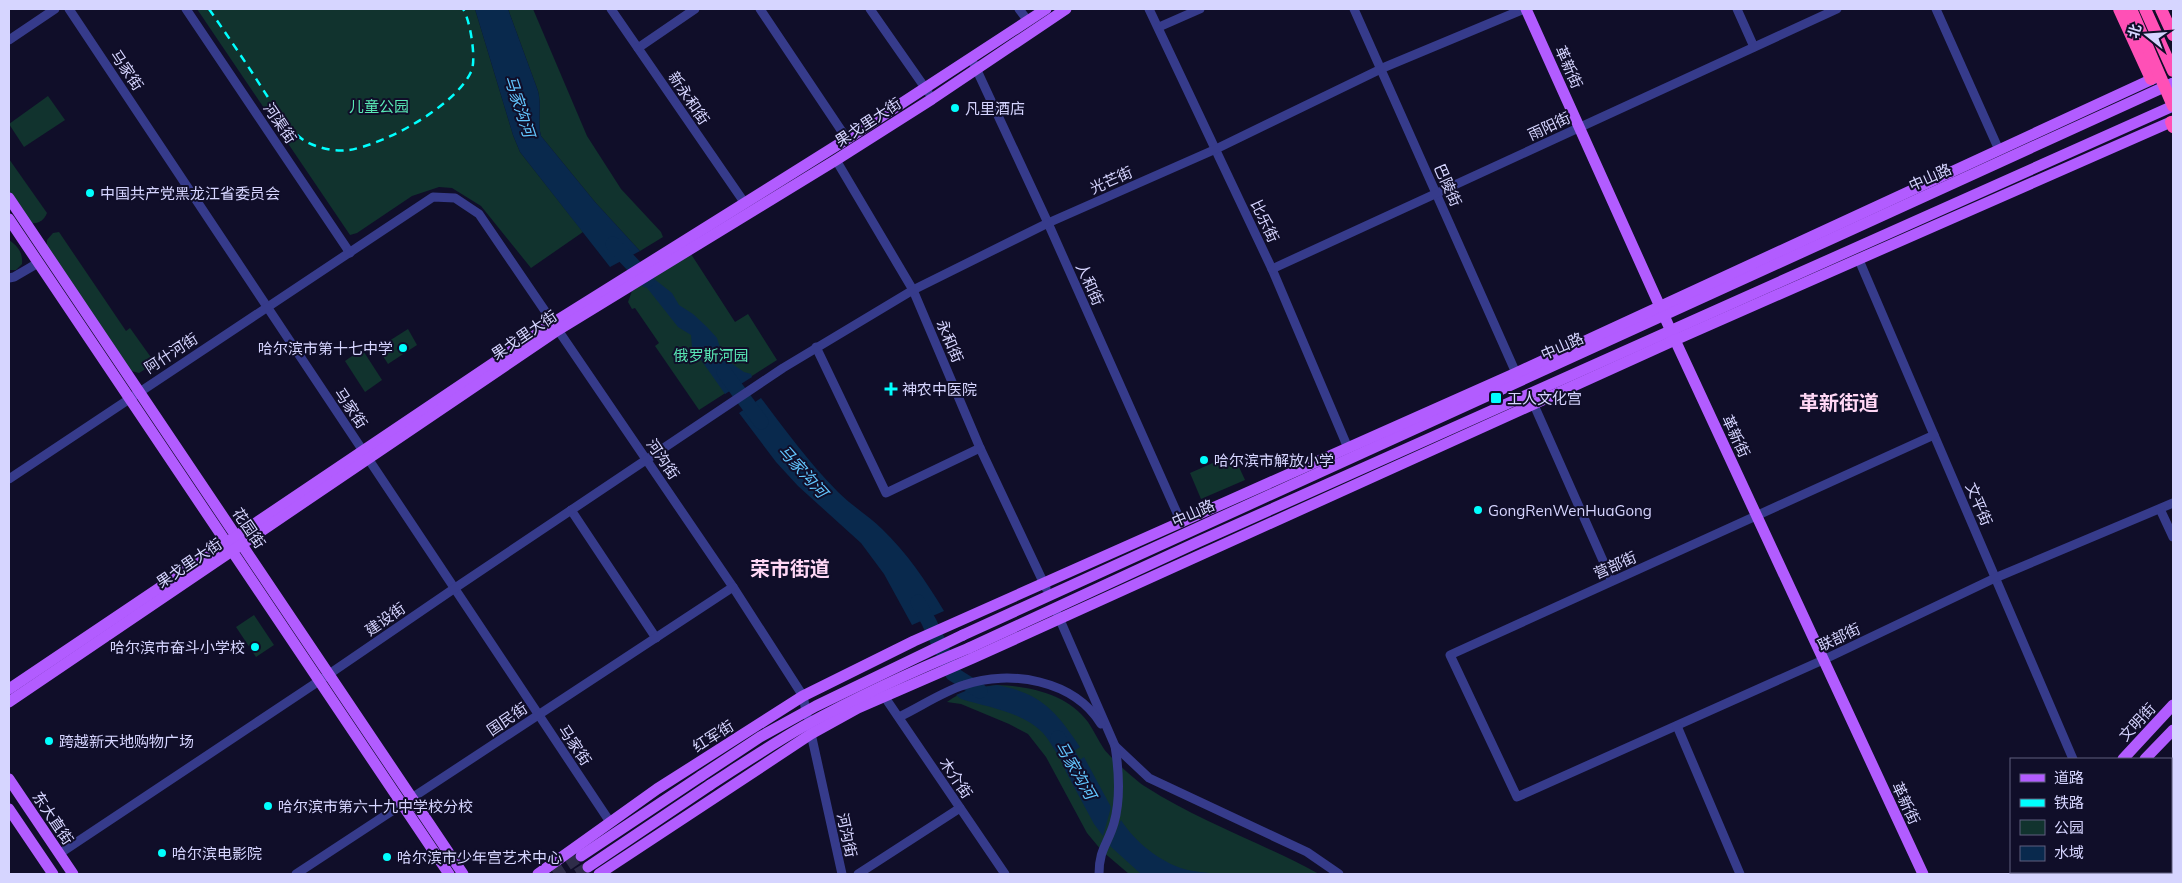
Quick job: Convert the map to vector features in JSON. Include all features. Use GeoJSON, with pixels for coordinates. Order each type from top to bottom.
{"type":"FeatureCollection","features":[{"type":"Feature","properties":{"kind":"highway"},"geometry":{"type":"LineString","coordinates":[[2119,9],[2156,79],[2173,106]]}},
{"type":"Feature","properties":{"kind":"highway"},"geometry":{"type":"LineString","coordinates":[[2131,9],[2156,79]]}},
{"type":"Feature","properties":{"kind":"highway"},"geometry":{"type":"LineString","coordinates":[[2145,9],[2173,70]]}},
{"type":"Feature","properties":{"kind":"highway"},"geometry":{"type":"LineString","coordinates":[[2161,9],[2173,35]]}},
{"type":"Feature","properties":{"kind":"highway"},"geometry":{"type":"LineString","coordinates":[[2156,34],[2156,79]]}},
{"type":"Feature","properties":{"kind":"main road","name":"果戈里大街"},"geometry":{"type":"LineString","coordinates":[[9,702],[239,540],[556,326],[683,246],[836,160],[932,99],[1028,21],[1046,9]]}},
{"type":"Feature","properties":{"kind":"main road","name":"果戈里大街"},"geometry":{"type":"LineString","coordinates":[[683,246],[744,202],[847,139],[925,88],[974,64],[1066,9]]}},
{"type":"Feature","properties":{"kind":"main road","name":"革新街"},"geometry":{"type":"LineString","coordinates":[[1525,9],[1822,660],[1923,874]]}},
{"type":"Feature","properties":{"kind":"main road"},"geometry":{"type":"LineString","coordinates":[[1662,311],[1999,150],[2173,70]]}},
{"type":"Feature","properties":{"kind":"main road","name":"中山路"},"geometry":{"type":"LineString","coordinates":[[963,635],[1662,311],[2173,83]]}},
{"type":"Feature","properties":{"kind":"main road","name":"中山路"},"geometry":{"type":"LineString","coordinates":[[928,671],[971,653],[1419,443],[1673,336],[2173,106]]}},
{"type":"Feature","properties":{"kind":"main road"},"geometry":{"type":"LineString","coordinates":[[1057,613],[1534,405],[1673,336],[1859,260],[2173,123]]}},
{"type":"Feature","properties":{"kind":"main road","name":"花园街"},"geometry":{"type":"LineString","coordinates":[[9,198],[229,547],[448,874]]}},
{"type":"Feature","properties":{"kind":"main road","name":"花园街"},"geometry":{"type":"LineString","coordinates":[[9,222],[239,540],[463,874]]}},
{"type":"Feature","properties":{"kind":"main road","name":"红军街"},"geometry":{"type":"LineString","coordinates":[[538,874],[657,789],[803,696],[872,664],[914,641],[1043,583],[1516,373],[1662,311]]}},
{"type":"Feature","properties":{"kind":"main road","name":"果戈里大街"},"geometry":{"type":"LineString","coordinates":[[9,689],[229,547]]}},
{"type":"Feature","properties":{"kind":"main road","name":"红军街"},"geometry":{"type":"LineString","coordinates":[[581,856],[777,728],[921,654],[963,635]]}},
{"type":"Feature","properties":{"kind":"main road"},"geometry":{"type":"LineString","coordinates":[[872,664],[921,654]]}},
{"type":"Feature","properties":{"kind":"main road"},"geometry":{"type":"LineString","coordinates":[[598,874],[811,734],[928,671]]}},
{"type":"Feature","properties":{"kind":"main road"},"geometry":{"type":"LineString","coordinates":[[588,867],[772,745],[820,718],[928,671]]}},
{"type":"Feature","properties":{"kind":"main road","name":"文明街"},"geometry":{"type":"LineString","coordinates":[[2124,758],[2173,705]]}},
{"type":"Feature","properties":{"kind":"main road","name":"文明街"},"geometry":{"type":"LineString","coordinates":[[2146,758],[2173,730]]}},
{"type":"Feature","properties":{"kind":"main road","name":"东大直街"},"geometry":{"type":"LineString","coordinates":[[9,779],[73,874]]}},
{"type":"Feature","properties":{"kind":"main road"},"geometry":{"type":"LineString","coordinates":[[657,789],[682,789]]}},
{"type":"Feature","properties":{"kind":"main road","name":"东大直街"},"geometry":{"type":"LineString","coordinates":[[9,809],[53,874]]}},
{"type":"Feature","properties":{"kind":"street"},"geometry":{"type":"LineString","coordinates":[[9,40],[55,9]]}},
{"type":"Feature","properties":{"kind":"street","name":"马家街"},"geometry":{"type":"LineString","coordinates":[[70,9],[610,822]]}},
{"type":"Feature","properties":{"kind":"street","name":"河渠街"},"geometry":{"type":"LineString","coordinates":[[186,9],[350,252]]}},
{"type":"Feature","properties":{"kind":"street","name":"新永和街"},"geometry":{"type":"LineString","coordinates":[[611,9],[744,202]]}},
{"type":"Feature","properties":{"kind":"street"},"geometry":{"type":"LineString","coordinates":[[638,48],[695,9]]}},
{"type":"Feature","properties":{"kind":"street"},"geometry":{"type":"LineString","coordinates":[[760,9],[847,139]]}},
{"type":"Feature","properties":{"kind":"street"},"geometry":{"type":"LineString","coordinates":[[870,9],[932,99]]}},
{"type":"Feature","properties":{"kind":"street"},"geometry":{"type":"LineString","coordinates":[[1020,9],[1028,21]]}},
{"type":"Feature","properties":{"kind":"street","name":"比乐街"},"geometry":{"type":"LineString","coordinates":[[1149,9],[1272,268],[1348,448]]}},
{"type":"Feature","properties":{"kind":"street"},"geometry":{"type":"LineString","coordinates":[[1159,27],[1200,9]]}},
{"type":"Feature","properties":{"kind":"street","name":"巴陵街"},"geometry":{"type":"LineString","coordinates":[[1354,9],[1516,373]]}},
{"type":"Feature","properties":{"kind":"street","name":"光芒街"},"geometry":{"type":"LineString","coordinates":[[725,406],[816,347],[913,290],[1048,223],[1216,149],[1381,69],[1525,9]]}},
{"type":"Feature","properties":{"kind":"street"},"geometry":{"type":"LineString","coordinates":[[1737,9],[1754,47]]}},
{"type":"Feature","properties":{"kind":"street","name":"雨阳街"},"geometry":{"type":"LineString","coordinates":[[1272,268],[1837,9]]}},
{"type":"Feature","properties":{"kind":"street"},"geometry":{"type":"LineString","coordinates":[[1936,9],[1999,150]]}},
{"type":"Feature","properties":{"kind":"street","name":"人和街"},"geometry":{"type":"LineString","coordinates":[[974,64],[1048,223],[1181,522]]}},
{"type":"Feature","properties":{"kind":"street","name":"永和街"},"geometry":{"type":"LineString","coordinates":[[836,160],[913,290],[980,448],[1048,594]]}},
{"type":"Feature","properties":{"kind":"street","name":"河沟街"},"geometry":{"type":"LineString","coordinates":[[350,252],[433,197],[455,198],[479,214],[733,587],[803,696],[842,874]]}},
{"type":"Feature","properties":{"kind":"street","name":"阿什河街"},"geometry":{"type":"LineString","coordinates":[[9,479],[350,252]]}},
{"type":"Feature","properties":{"kind":"street","name":"文平街"},"geometry":{"type":"LineString","coordinates":[[1859,260],[2073,758]]}},
{"type":"Feature","properties":{"kind":"street"},"geometry":{"type":"LineString","coordinates":[[9,278],[14,277],[38,262]]}},
{"type":"Feature","properties":{"kind":"street"},"geometry":{"type":"LineString","coordinates":[[816,347],[886,492],[980,448]]}},
{"type":"Feature","properties":{"kind":"street"},"geometry":{"type":"LineString","coordinates":[[1534,405],[1612,581]]}},
{"type":"Feature","properties":{"kind":"street","name":"建设街"},"geometry":{"type":"LineString","coordinates":[[59,854],[319,681],[725,406]]}},
{"type":"Feature","properties":{"kind":"street","name":"营部街"},"geometry":{"type":"LineString","coordinates":[[1517,797],[1450,655],[1934,435]]}},
{"type":"Feature","properties":{"kind":"street","name":"联部街"},"geometry":{"type":"LineString","coordinates":[[1517,797],[1822,660],[1996,578],[2173,503]]}},
{"type":"Feature","properties":{"kind":"street"},"geometry":{"type":"LineString","coordinates":[[2160,509],[2173,537]]}},
{"type":"Feature","properties":{"kind":"street"},"geometry":{"type":"LineString","coordinates":[[571,510],[656,638]]}},
{"type":"Feature","properties":{"kind":"street","name":"国民街"},"geometry":{"type":"LineString","coordinates":[[296,874],[733,587]]}},
{"type":"Feature","properties":{"kind":"street"},"geometry":{"type":"LineString","coordinates":[[1057,613],[1115,746],[1119,782],[1118,796],[1114,823],[1099,858],[1099,874]]}},
{"type":"Feature","properties":{"kind":"street"},"geometry":{"type":"LineString","coordinates":[[899,717],[964,685],[1001,678],[1028,679],[1056,687],[1076,698],[1096,716],[1115,746],[1149,778],[1307,852],[1339,874]]}},
{"type":"Feature","properties":{"kind":"street","name":"木介街"},"geometry":{"type":"LineString","coordinates":[[884,696],[1005,874]]}},
{"type":"Feature","properties":{"kind":"street"},"geometry":{"type":"LineString","coordinates":[[1677,726],[1740,874]]}},
{"type":"Feature","properties":{"kind":"street"},"geometry":{"type":"LineString","coordinates":[[858,874],[960,808]]}},
{"type":"Feature","properties":{"kind":"green space","name":"儿童公园"},"geometry":{"type":"Polygon","coordinates":[[[197,9],[475,9],[513,135],[520,152],[583,232],[531,268],[481,206],[452,188],[439,187],[412,196],[357,233],[350,235],[197,9]]]}},
{"type":"Feature","properties":{"kind":"green space"},"geometry":{"type":"Polygon","coordinates":[[[508,9],[533,9],[587,136],[621,189],[661,232],[663,237],[640,251],[595,202],[541,136],[538,91],[508,9]]]}},
{"type":"Feature","properties":{"kind":"green space"},"geometry":{"type":"Polygon","coordinates":[[[48,96],[65,120],[24,147],[9,124],[48,96]]]}},
{"type":"Feature","properties":{"kind":"green space"},"geometry":{"type":"Polygon","coordinates":[[[9,159],[47,213],[43,220],[31,223],[9,191],[9,159]]]}},
{"type":"Feature","properties":{"kind":"green space"},"geometry":{"type":"Polygon","coordinates":[[[59,232],[126,331],[130,328],[155,363],[139,373],[131,371],[47,248],[47,240],[53,233],[59,232]]]}},
{"type":"Feature","properties":{"kind":"green space"},"geometry":{"type":"Polygon","coordinates":[[[9,240],[17,247],[22,256],[22,264],[16,270],[9,270],[9,240]]]}},
{"type":"Feature","properties":{"kind":"green space","name":"俄罗斯河园"},"geometry":{"type":"Polygon","coordinates":[[[691,254],[735,322],[748,314],[777,360],[699,410],[655,346],[659,343],[635,308],[632,309],[628,302],[632,291],[691,254]]]}},
{"type":"Feature","properties":{"kind":"green space"},"geometry":{"type":"Polygon","coordinates":[[[408,329],[417,345],[388,364],[378,348],[408,329]]]}},
{"type":"Feature","properties":{"kind":"green space"},"geometry":{"type":"Polygon","coordinates":[[[362,349],[382,380],[365,392],[345,361],[362,349]]]}},
{"type":"Feature","properties":{"kind":"green space"},"geometry":{"type":"Polygon","coordinates":[[[1233,454],[1245,480],[1201,499],[1190,473],[1233,454]]]}},
{"type":"Feature","properties":{"kind":"green space"},"geometry":{"type":"Polygon","coordinates":[[[254,615],[274,645],[256,657],[236,627],[254,615]]]}},
{"type":"Feature","properties":{"kind":"green space"},"geometry":{"type":"Polygon","coordinates":[[[997,685],[1022,687],[1059,698],[1080,712],[1107,752],[1142,784],[1188,811],[1319,874],[1129,874],[1102,851],[1087,833],[1046,757],[1028,734],[961,704],[947,702],[971,690],[997,685]]]}},
{"type":"Feature","properties":{"kind":"water"},"geometry":{"type":"Polygon","coordinates":[[[475,9],[508,9],[538,91],[541,136],[595,202],[640,251],[610,267],[520,152],[513,135],[475,9]]]}},
{"type":"Feature","properties":{"kind":"water"},"geometry":{"type":"Polygon","coordinates":[[[653,278],[672,293],[679,305],[693,314],[717,338],[722,354],[728,361],[744,372],[751,374],[752,377],[725,394],[692,347],[691,335],[678,327],[644,284],[653,278]]]}},
{"type":"Feature","properties":{"kind":"water"},"geometry":{"type":"Polygon","coordinates":[[[761,398],[827,481],[843,497],[877,524],[900,548],[923,578],[944,611],[912,625],[884,574],[861,543],[798,486],[776,462],[739,413],[761,398]]]}},
{"type":"Feature","properties":{"kind":"water"},"geometry":{"type":"Polygon","coordinates":[[[997,685],[1025,693],[1046,706],[1063,723],[1080,747],[1061,760],[1043,733],[1035,726],[1015,715],[961,699],[956,695],[970,689],[997,685]]]}},
{"type":"Feature","properties":{"kind":"water"},"geometry":{"type":"Polygon","coordinates":[[[1084,757],[1111,807],[1103,836],[1094,824],[1065,770],[1084,757]]]}},
{"type":"Feature","properties":{"kind":"water"},"geometry":{"type":"Polygon","coordinates":[[[1121,820],[1140,843],[1157,856],[1175,866],[1215,874],[1141,874],[1110,846],[1121,820]]]}},
{"type":"Feature","properties":{"kind":"waterway","name":"马家沟河"},"geometry":{"type":"LineString","coordinates":[[613,244],[647,280]]}},
{"type":"Feature","properties":{"kind":"waterway","name":"马家沟河"},"geometry":{"type":"LineString","coordinates":[[724,372],[761,422]]}},
{"type":"Feature","properties":{"kind":"waterway","name":"马家沟河"},"geometry":{"type":"LineString","coordinates":[[918,602],[953,674],[980,691]]}},
{"type":"Feature","properties":{"kind":"waterway","name":"马家沟河"},"geometry":{"type":"LineString","coordinates":[[1058,738],[1084,780]]}},
{"type":"Feature","properties":{"kind":"tunnel"},"geometry":{"type":"LineString","coordinates":[[554,874],[581,856]]}},
{"type":"Feature","properties":{"kind":"tunnel"},"geometry":{"type":"LineString","coordinates":[[577,874],[588,867]]}},
{"type":"Feature","properties":{"kind":"railway"},"geometry":{"type":"LineString","coordinates":[[209,9],[286,124],[305,141],[315,146],[332,150],[349,150],[400,132],[435,110],[463,85],[473,67],[470,30],[463,9]]}},
{"type":"Feature","properties":{"kind":"place","name":"凡里酒店"},"geometry":{"type":"Point","coordinates":[955,108]}},
{"type":"Feature","properties":{"kind":"place","name":"中国共产党黑龙江省委员会"},"geometry":{"type":"Point","coordinates":[90,193]}},
{"type":"Feature","properties":{"kind":"place","name":"哈尔滨市第十七中学"},"geometry":{"type":"Point","coordinates":[403,348]}},
{"type":"Feature","properties":{"kind":"place","name":"神农中医院"},"geometry":{"type":"Point","coordinates":[891,389]}},
{"type":"Feature","properties":{"kind":"place","name":"工人文化宫"},"geometry":{"type":"Point","coordinates":[1496,398]}},
{"type":"Feature","properties":{"kind":"place","name":"哈尔滨市解放小学"},"geometry":{"type":"Point","coordinates":[1204,460]}},
{"type":"Feature","properties":{"kind":"place","name":"GongRenWenHuaGong"},"geometry":{"type":"Point","coordinates":[1478,510]}},
{"type":"Feature","properties":{"kind":"place","name":"哈尔滨市奋斗小学校"},"geometry":{"type":"Point","coordinates":[255,647]}},
{"type":"Feature","properties":{"kind":"place","name":"跨越新天地购物广场"},"geometry":{"type":"Point","coordinates":[49,741]}},
{"type":"Feature","properties":{"kind":"place","name":"哈尔滨市第六十九中学校分校"},"geometry":{"type":"Point","coordinates":[268,806]}},
{"type":"Feature","properties":{"kind":"place","name":"哈尔滨电影院"},"geometry":{"type":"Point","coordinates":[162,853]}},
{"type":"Feature","properties":{"kind":"place","name":"哈尔滨市少年宫艺术中心"},"geometry":{"type":"Point","coordinates":[387,857]}},
{"type":"Feature","properties":{"kind":"district","name":"革新街道"},"geometry":{"type":"Point","coordinates":[1839,402]}},
{"type":"Feature","properties":{"kind":"district","name":"荣市街道"},"geometry":{"type":"Point","coordinates":[790,568]}}]}
